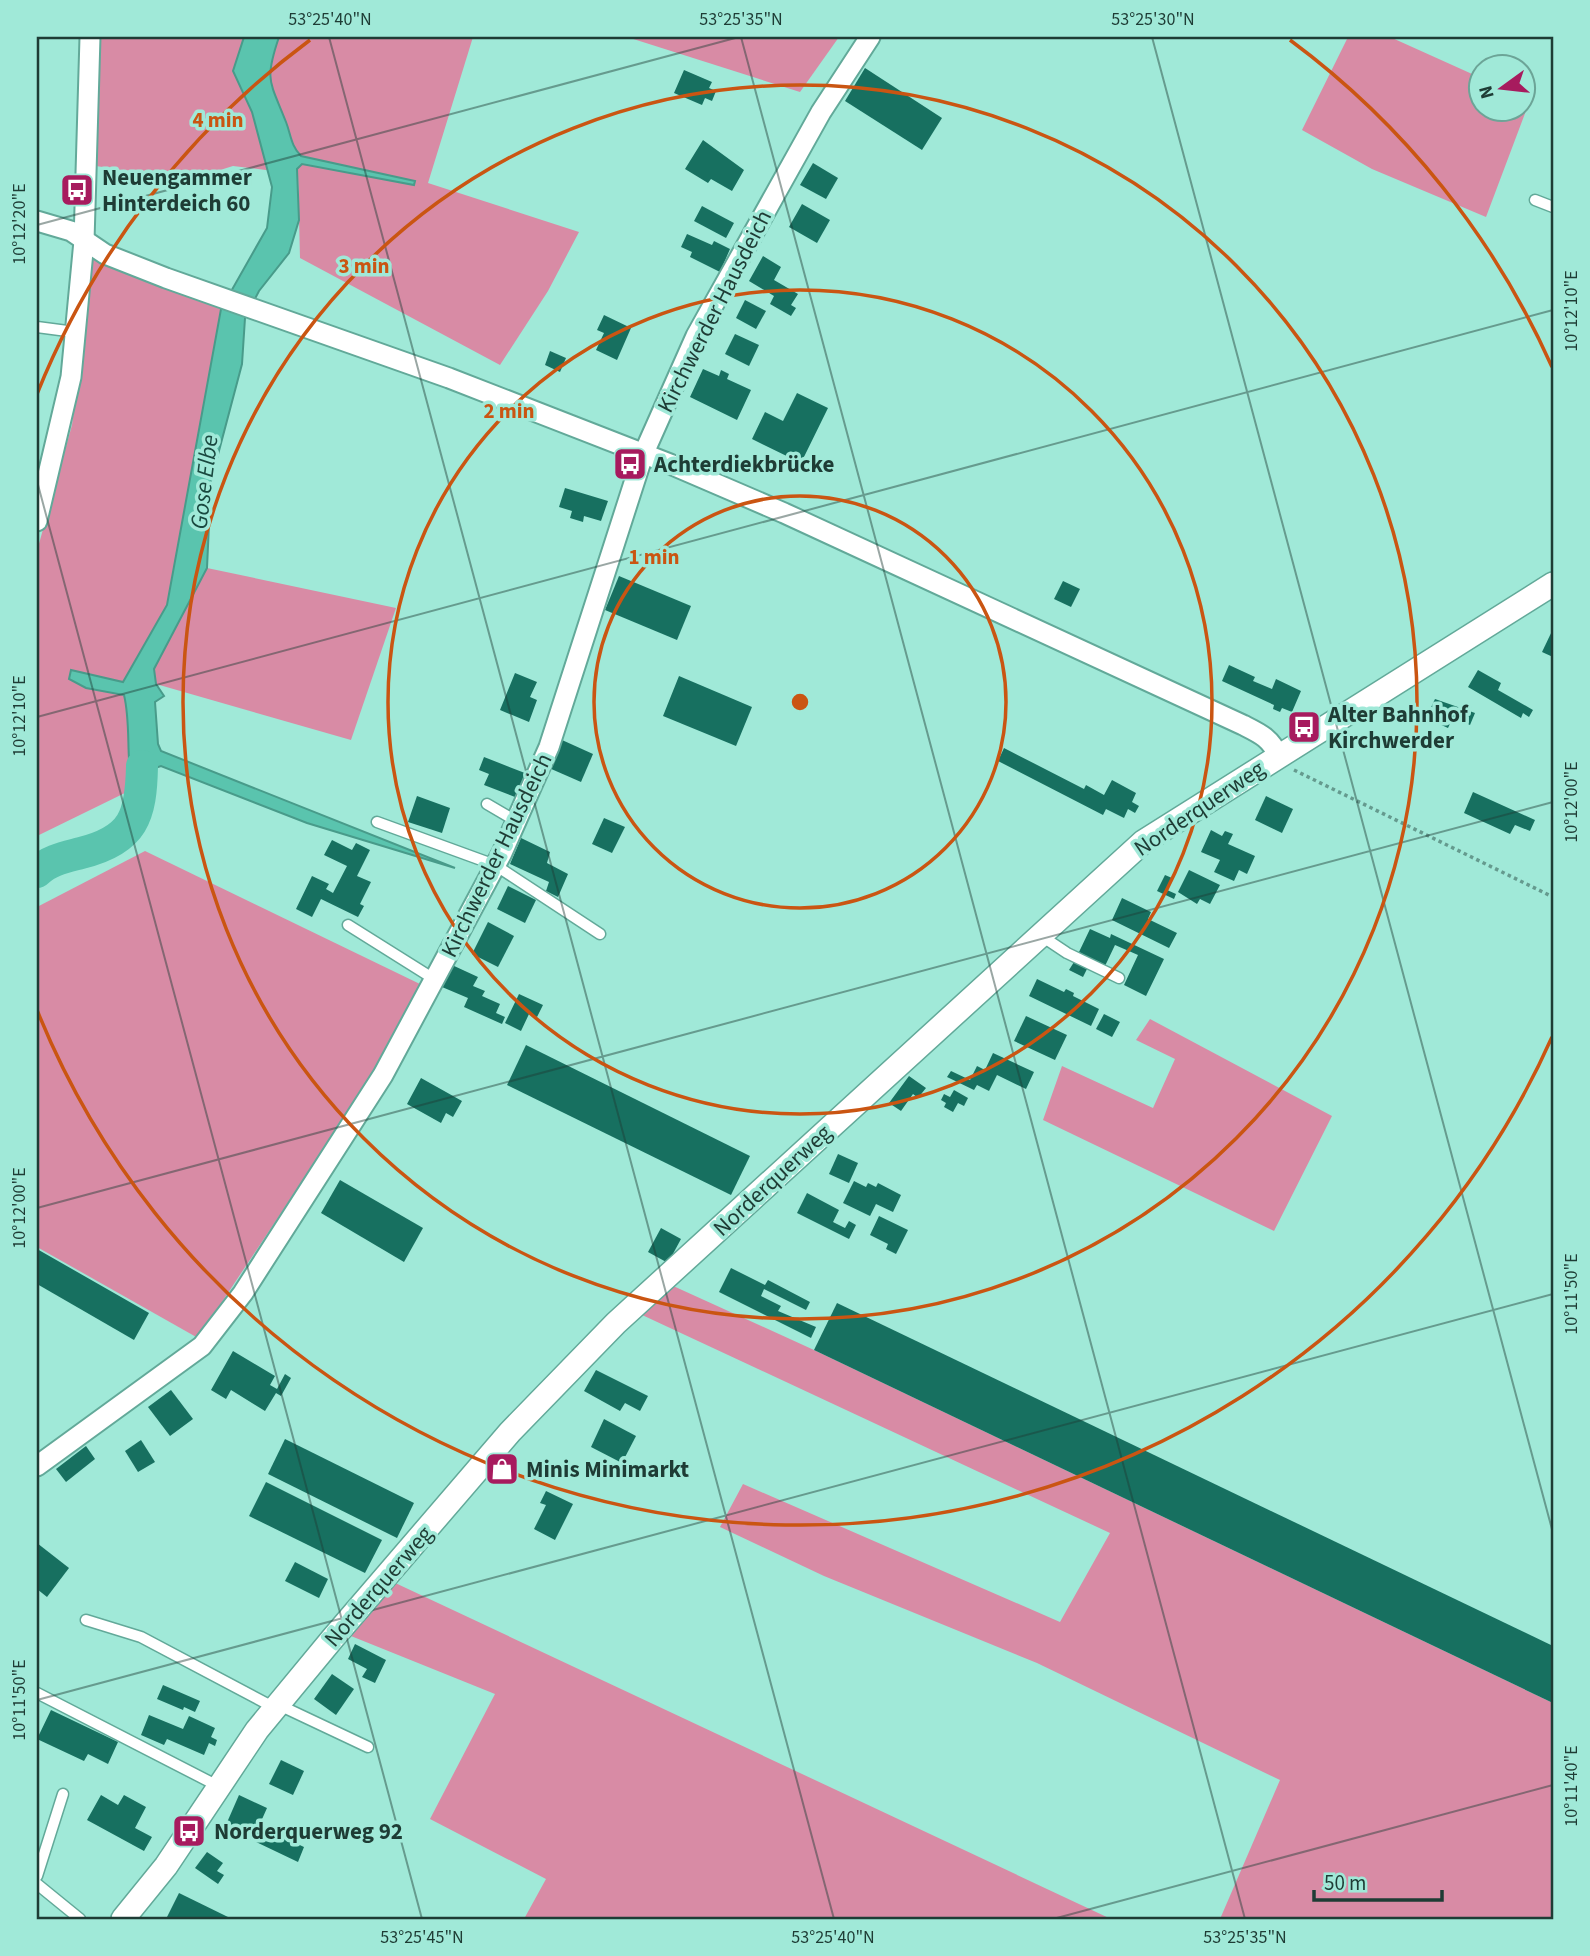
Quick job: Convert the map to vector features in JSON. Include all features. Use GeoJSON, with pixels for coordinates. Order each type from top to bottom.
{"type":"FeatureCollection","features":[{"type":"Feature","properties":{"kind":"street"},"geometry":{"type":"LineString","coordinates":[[37,521],[71,377],[84,241],[90,37]]}},
{"type":"Feature","properties":{"kind":"street","name":"Kirchwerder Hausdeich"},"geometry":{"type":"LineString","coordinates":[[37,1466],[202,1346],[243,1293],[383,1075],[495,865],[549,747],[643,455],[696,336],[821,112],[870,37]]}},
{"type":"Feature","properties":{"kind":"street"},"geometry":{"type":"LineString","coordinates":[[37,221],[71,230],[84,241],[124,261],[216,297],[449,378],[784,513],[1243,725],[1265,737],[1274,745],[1278,756]]}},
{"type":"Feature","properties":{"kind":"street","name":"Norderquerweg"},"geometry":{"type":"LineString","coordinates":[[123,1919],[166,1866],[218,1786],[277,1707],[510,1432],[616,1323],[1143,842],[1553,584]]}},
{"type":"Feature","properties":{"kind":"lane"},"geometry":{"type":"LineString","coordinates":[[1535,200],[1553,207]]}},
{"type":"Feature","properties":{"kind":"lane"},"geometry":{"type":"LineString","coordinates":[[37,327],[75,332]]}},
{"type":"Feature","properties":{"kind":"lane"},"geometry":{"type":"LineString","coordinates":[[487,804],[516,821]]}},
{"type":"Feature","properties":{"kind":"lane"},"geometry":{"type":"LineString","coordinates":[[377,822],[495,865],[600,934]]}},
{"type":"Feature","properties":{"kind":"lane"},"geometry":{"type":"LineString","coordinates":[[348,925],[434,979]]}},
{"type":"Feature","properties":{"kind":"lane"},"geometry":{"type":"LineString","coordinates":[[1040,934],[1067,953],[1119,978]]}},
{"type":"Feature","properties":{"kind":"lane"},"geometry":{"type":"LineString","coordinates":[[86,1620],[141,1637],[277,1707],[369,1747]]}},
{"type":"Feature","properties":{"kind":"lane"},"geometry":{"type":"LineString","coordinates":[[37,1693],[218,1786]]}},
{"type":"Feature","properties":{"kind":"lane"},"geometry":{"type":"LineString","coordinates":[[37,1876],[63,1794]]}},
{"type":"Feature","properties":{"kind":"lane"},"geometry":{"type":"LineString","coordinates":[[37,1884],[80,1919]]}},
{"type":"Feature","properties":{"kind":"path"},"geometry":{"type":"LineString","coordinates":[[1278,756],[1301,776],[1553,897]]}},
{"type":"Feature","properties":{"kind":"shaded area"},"geometry":{"type":"Polygon","coordinates":[[[100,37],[473,37],[428,183],[579,232],[548,291],[500,365],[300,258],[298,174],[233,166],[188,180],[96,166],[100,37]]]}},
{"type":"Feature","properties":{"kind":"shaded area"},"geometry":{"type":"Polygon","coordinates":[[[627,37],[839,37],[800,92],[627,37]]]}},
{"type":"Feature","properties":{"kind":"shaded area"},"geometry":{"type":"Polygon","coordinates":[[[1348,37],[1390,37],[1468,72],[1468,122],[1522,122],[1486,217],[1372,169],[1302,130],[1348,37]]]}},
{"type":"Feature","properties":{"kind":"shaded area"},"geometry":{"type":"Polygon","coordinates":[[[93,259],[221,309],[167,605],[123,682],[72,670],[69,678],[86,688],[124,695],[128,713],[131,790],[37,836],[37,551],[72,425],[93,259]]]}},
{"type":"Feature","properties":{"kind":"shaded area"},"geometry":{"type":"Polygon","coordinates":[[[207,568],[396,608],[351,740],[156,684],[154,669],[207,568]]]}},
{"type":"Feature","properties":{"kind":"shaded area"},"geometry":{"type":"Polygon","coordinates":[[[145,851],[422,985],[376,1070],[198,1338],[37,1247],[37,907],[145,851]]]}},
{"type":"Feature","properties":{"kind":"shaded area"},"geometry":{"type":"Polygon","coordinates":[[[1150,1019],[1332,1116],[1274,1231],[1043,1120],[1062,1066],[1153,1108],[1175,1059],[1136,1040],[1150,1019]]]}},
{"type":"Feature","properties":{"kind":"shaded area"},"geometry":{"type":"Polygon","coordinates":[[[671,1285],[814,1350],[1553,1703],[1553,1919],[1220,1919],[1280,1780],[1037,1663],[824,1576],[720,1527],[743,1484],[1060,1622],[1110,1533],[640,1314],[671,1285]]]}},
{"type":"Feature","properties":{"kind":"shaded area"},"geometry":{"type":"Polygon","coordinates":[[[391,1581],[1111,1919],[524,1919],[546,1879],[430,1819],[495,1694],[346,1634],[391,1581]]]}},
{"type":"Feature","properties":{"kind":"water"},"geometry":{"type":"Polygon","coordinates":[[[244,37],[279,37],[270,72],[271,81],[293,144],[301,156],[415,181],[414,185],[302,164],[297,169],[299,220],[289,253],[259,291],[245,318],[242,364],[211,481],[207,568],[154,669],[156,684],[164,696],[155,702],[158,744],[161,751],[455,868],[307,823],[161,766],[155,768],[140,807],[129,766],[124,695],[86,688],[69,679],[71,670],[123,682],[167,605],[221,309],[267,228],[272,187],[252,112],[233,71],[244,37]]]}},
{"type":"Feature","properties":{"kind":"building"},"geometry":{"type":"Polygon","coordinates":[[[865,68],[942,118],[922,150],[845,101],[865,68]]]}},
{"type":"Feature","properties":{"kind":"building"},"geometry":{"type":"Polygon","coordinates":[[[684,70],[712,82],[709,88],[716,91],[712,101],[705,98],[702,105],[674,93],[684,70]]]}},
{"type":"Feature","properties":{"kind":"building"},"geometry":{"type":"Polygon","coordinates":[[[703,140],[744,170],[732,191],[711,179],[708,183],[685,169],[703,140]]]}},
{"type":"Feature","properties":{"kind":"building"},"geometry":{"type":"Polygon","coordinates":[[[813,163],[838,178],[826,199],[800,185],[813,163]]]}},
{"type":"Feature","properties":{"kind":"building"},"geometry":{"type":"Polygon","coordinates":[[[802,204],[830,220],[817,243],[789,227],[802,204]]]}},
{"type":"Feature","properties":{"kind":"building"},"geometry":{"type":"Polygon","coordinates":[[[702,206],[734,223],[726,238],[694,221],[702,206]]]}},
{"type":"Feature","properties":{"kind":"building"},"geometry":{"type":"Polygon","coordinates":[[[687,234],[712,245],[714,241],[730,249],[720,272],[690,257],[692,252],[681,247],[687,234]]]}},
{"type":"Feature","properties":{"kind":"building"},"geometry":{"type":"Polygon","coordinates":[[[763,256],[781,267],[774,280],[798,294],[791,305],[796,308],[791,316],[770,304],[774,296],[749,281],[763,256]]]}},
{"type":"Feature","properties":{"kind":"building"},"geometry":{"type":"Polygon","coordinates":[[[745,300],[766,311],[756,329],[736,318],[745,300]]]}},
{"type":"Feature","properties":{"kind":"building"},"geometry":{"type":"Polygon","coordinates":[[[604,315],[631,328],[617,360],[596,350],[604,333],[597,330],[604,315]]]}},
{"type":"Feature","properties":{"kind":"building"},"geometry":{"type":"Polygon","coordinates":[[[735,334],[759,345],[749,366],[725,354],[735,334]]]}},
{"type":"Feature","properties":{"kind":"building"},"geometry":{"type":"Polygon","coordinates":[[[550,351],[566,358],[560,372],[545,365],[550,351]]]}},
{"type":"Feature","properties":{"kind":"building"},"geometry":{"type":"Polygon","coordinates":[[[703,369],[719,376],[721,370],[729,374],[727,379],[751,390],[737,420],[690,397],[703,369]]]}},
{"type":"Feature","properties":{"kind":"building"},"geometry":{"type":"Polygon","coordinates":[[[797,393],[828,408],[801,463],[752,439],[765,412],[783,421],[797,393]]]}},
{"type":"Feature","properties":{"kind":"building"},"geometry":{"type":"Polygon","coordinates":[[[565,488],[608,501],[601,521],[584,516],[583,522],[570,518],[572,511],[559,507],[565,488]]]}},
{"type":"Feature","properties":{"kind":"building"},"geometry":{"type":"Polygon","coordinates":[[[619,576],[691,606],[677,640],[605,610],[619,576]]]}},
{"type":"Feature","properties":{"kind":"building"},"geometry":{"type":"Polygon","coordinates":[[[1063,581],[1080,589],[1071,607],[1054,599],[1063,581]]]}},
{"type":"Feature","properties":{"kind":"building"},"geometry":{"type":"Polygon","coordinates":[[[1553,629],[1553,657],[1542,652],[1553,629]]]}},
{"type":"Feature","properties":{"kind":"building"},"geometry":{"type":"Polygon","coordinates":[[[1229,665],[1255,677],[1253,681],[1272,689],[1276,679],[1301,691],[1292,712],[1282,708],[1280,712],[1273,709],[1274,705],[1222,681],[1229,665]]]}},
{"type":"Feature","properties":{"kind":"building"},"geometry":{"type":"Polygon","coordinates":[[[1478,670],[1501,683],[1498,690],[1533,710],[1529,717],[1523,713],[1521,718],[1468,687],[1478,670]]]}},
{"type":"Feature","properties":{"kind":"building"},"geometry":{"type":"Polygon","coordinates":[[[515,673],[537,682],[530,697],[537,700],[529,722],[500,710],[515,673]]]}},
{"type":"Feature","properties":{"kind":"building"},"geometry":{"type":"Polygon","coordinates":[[[679,676],[752,707],[736,746],[663,716],[679,676]]]}},
{"type":"Feature","properties":{"kind":"building"},"geometry":{"type":"Polygon","coordinates":[[[1435,699],[1475,713],[1470,725],[1453,717],[1448,728],[1426,718],[1435,699]]]}},
{"type":"Feature","properties":{"kind":"building"},"geometry":{"type":"Polygon","coordinates":[[[562,740],[593,754],[581,782],[549,768],[562,740]]]}},
{"type":"Feature","properties":{"kind":"building"},"geometry":{"type":"Polygon","coordinates":[[[1004,748],[1084,789],[1086,785],[1104,795],[1112,780],[1136,793],[1132,802],[1139,806],[1135,813],[1128,809],[1124,818],[1106,809],[1103,815],[998,761],[1004,748]]]}},
{"type":"Feature","properties":{"kind":"building"},"geometry":{"type":"Polygon","coordinates":[[[484,757],[530,775],[520,799],[484,785],[489,774],[479,770],[484,757]]]}},
{"type":"Feature","properties":{"kind":"building"},"geometry":{"type":"Polygon","coordinates":[[[1473,792],[1535,820],[1530,831],[1515,825],[1510,834],[1464,813],[1473,792]]]}},
{"type":"Feature","properties":{"kind":"building"},"geometry":{"type":"Polygon","coordinates":[[[417,796],[450,808],[442,833],[408,822],[417,796]]]}},
{"type":"Feature","properties":{"kind":"building"},"geometry":{"type":"Polygon","coordinates":[[[1266,796],[1293,809],[1282,833],[1255,820],[1266,796]]]}},
{"type":"Feature","properties":{"kind":"building"},"geometry":{"type":"Polygon","coordinates":[[[604,818],[625,827],[612,853],[592,844],[604,818]]]}},
{"type":"Feature","properties":{"kind":"building"},"geometry":{"type":"Polygon","coordinates":[[[1211,830],[1222,836],[1225,831],[1233,834],[1228,844],[1255,856],[1247,874],[1239,870],[1234,881],[1214,872],[1220,860],[1201,852],[1211,830]]]}},
{"type":"Feature","properties":{"kind":"building"},"geometry":{"type":"Polygon","coordinates":[[[521,838],[550,852],[547,863],[568,874],[558,897],[546,891],[549,882],[510,864],[521,838]]]}},
{"type":"Feature","properties":{"kind":"building"},"geometry":{"type":"Polygon","coordinates":[[[332,840],[352,850],[356,843],[370,850],[357,876],[371,882],[360,904],[364,906],[358,917],[321,899],[312,917],[296,909],[312,876],[329,884],[326,889],[333,893],[347,866],[324,855],[332,840]]]}},
{"type":"Feature","properties":{"kind":"building"},"geometry":{"type":"Polygon","coordinates":[[[1189,870],[1220,885],[1210,904],[1200,899],[1197,904],[1178,892],[1189,870]]]}},
{"type":"Feature","properties":{"kind":"building"},"geometry":{"type":"Polygon","coordinates":[[[1165,875],[1172,878],[1167,890],[1176,894],[1174,899],[1157,891],[1165,875]]]}},
{"type":"Feature","properties":{"kind":"building"},"geometry":{"type":"Polygon","coordinates":[[[508,886],[536,900],[525,923],[497,909],[508,886]]]}},
{"type":"Feature","properties":{"kind":"building"},"geometry":{"type":"Polygon","coordinates":[[[1122,898],[1151,912],[1148,919],[1177,933],[1169,948],[1112,920],[1122,898]]]}},
{"type":"Feature","properties":{"kind":"building"},"geometry":{"type":"Polygon","coordinates":[[[488,922],[514,936],[498,967],[472,954],[488,922]]]}},
{"type":"Feature","properties":{"kind":"building"},"geometry":{"type":"Polygon","coordinates":[[[1090,929],[1110,938],[1111,934],[1164,959],[1146,996],[1124,985],[1138,955],[1115,945],[1105,966],[1079,952],[1090,929]]]}},
{"type":"Feature","properties":{"kind":"building"},"geometry":{"type":"Polygon","coordinates":[[[1074,962],[1087,969],[1083,977],[1069,970],[1074,962]]]}},
{"type":"Feature","properties":{"kind":"building"},"geometry":{"type":"Polygon","coordinates":[[[452,965],[478,977],[473,986],[485,991],[482,996],[500,1004],[496,1013],[505,1017],[502,1024],[464,1007],[468,998],[442,987],[452,965]]]}},
{"type":"Feature","properties":{"kind":"building"},"geometry":{"type":"Polygon","coordinates":[[[1037,979],[1064,992],[1066,989],[1074,993],[1073,996],[1099,1009],[1091,1026],[1029,996],[1037,979]]]}},
{"type":"Feature","properties":{"kind":"building"},"geometry":{"type":"Polygon","coordinates":[[[519,994],[543,1005],[537,1017],[529,1014],[521,1031],[505,1023],[519,994]]]}},
{"type":"Feature","properties":{"kind":"building"},"geometry":{"type":"Polygon","coordinates":[[[1104,1014],[1120,1022],[1112,1037],[1096,1029],[1104,1014]]]}},
{"type":"Feature","properties":{"kind":"building"},"geometry":{"type":"Polygon","coordinates":[[[1026,1016],[1067,1035],[1055,1060],[1014,1041],[1026,1016]]]}},
{"type":"Feature","properties":{"kind":"building"},"geometry":{"type":"Polygon","coordinates":[[[526,1045],[750,1156],[731,1195],[507,1085],[526,1045]]]}},
{"type":"Feature","properties":{"kind":"building"},"geometry":{"type":"Polygon","coordinates":[[[993,1053],[1034,1072],[1026,1089],[997,1075],[989,1091],[977,1085],[974,1090],[947,1077],[951,1071],[970,1080],[977,1066],[985,1070],[993,1053]]]}},
{"type":"Feature","properties":{"kind":"building"},"geometry":{"type":"Polygon","coordinates":[[[909,1076],[926,1088],[918,1098],[913,1094],[901,1111],[889,1103],[909,1076]]]}},
{"type":"Feature","properties":{"kind":"building"},"geometry":{"type":"Polygon","coordinates":[[[421,1078],[462,1101],[453,1117],[446,1113],[441,1123],[407,1104],[421,1078]]]}},
{"type":"Feature","properties":{"kind":"building"},"geometry":{"type":"Polygon","coordinates":[[[954,1090],[968,1098],[964,1106],[958,1103],[953,1112],[944,1107],[946,1103],[941,1100],[944,1094],[950,1097],[954,1090]]]}},
{"type":"Feature","properties":{"kind":"building"},"geometry":{"type":"Polygon","coordinates":[[[838,1154],[858,1163],[849,1183],[829,1174],[838,1154]]]}},
{"type":"Feature","properties":{"kind":"building"},"geometry":{"type":"Polygon","coordinates":[[[340,1180],[423,1228],[404,1262],[321,1213],[340,1180]]]}},
{"type":"Feature","properties":{"kind":"building"},"geometry":{"type":"Polygon","coordinates":[[[854,1181],[866,1187],[868,1183],[876,1187],[878,1183],[901,1195],[893,1212],[876,1204],[870,1216],[843,1203],[854,1181]]]}},
{"type":"Feature","properties":{"kind":"building"},"geometry":{"type":"Polygon","coordinates":[[[807,1193],[839,1210],[833,1222],[845,1228],[849,1221],[856,1225],[849,1239],[797,1213],[807,1193]]]}},
{"type":"Feature","properties":{"kind":"building"},"geometry":{"type":"Polygon","coordinates":[[[879,1216],[908,1230],[896,1254],[886,1249],[888,1244],[870,1235],[879,1216]]]}},
{"type":"Feature","properties":{"kind":"building"},"geometry":{"type":"Polygon","coordinates":[[[661,1228],[681,1239],[668,1263],[648,1252],[661,1228]]]}},
{"type":"Feature","properties":{"kind":"building"},"geometry":{"type":"Polygon","coordinates":[[[37,1249],[149,1313],[134,1340],[37,1284],[37,1249]]]}},
{"type":"Feature","properties":{"kind":"building"},"geometry":{"type":"Polygon","coordinates":[[[731,1268],[765,1285],[768,1280],[810,1302],[806,1310],[764,1289],[761,1296],[781,1306],[778,1311],[816,1327],[811,1338],[719,1292],[731,1268]]]}},
{"type":"Feature","properties":{"kind":"building"},"geometry":{"type":"Polygon","coordinates":[[[837,1303],[1553,1646],[1553,1703],[814,1350],[837,1303]]]}},
{"type":"Feature","properties":{"kind":"building"},"geometry":{"type":"Polygon","coordinates":[[[233,1351],[275,1376],[270,1385],[277,1389],[285,1374],[291,1378],[281,1396],[276,1393],[265,1411],[231,1390],[226,1399],[211,1390],[233,1351]]]}},
{"type":"Feature","properties":{"kind":"building"},"geometry":{"type":"Polygon","coordinates":[[[596,1370],[648,1396],[640,1411],[625,1403],[620,1411],[584,1391],[596,1370]]]}},
{"type":"Feature","properties":{"kind":"building"},"geometry":{"type":"Polygon","coordinates":[[[171,1390],[193,1419],[170,1436],[148,1407],[171,1390]]]}},
{"type":"Feature","properties":{"kind":"building"},"geometry":{"type":"Polygon","coordinates":[[[604,1419],[636,1436],[622,1463],[591,1447],[604,1419]]]}},
{"type":"Feature","properties":{"kind":"building"},"geometry":{"type":"Polygon","coordinates":[[[285,1439],[414,1503],[397,1538],[268,1474],[285,1439]]]}},
{"type":"Feature","properties":{"kind":"building"},"geometry":{"type":"Polygon","coordinates":[[[141,1440],[155,1462],[138,1472],[125,1451],[141,1440]]]}},
{"type":"Feature","properties":{"kind":"building"},"geometry":{"type":"Polygon","coordinates":[[[86,1446],[95,1459],[66,1482],[56,1469],[86,1446]]]}},
{"type":"Feature","properties":{"kind":"building"},"geometry":{"type":"Polygon","coordinates":[[[266,1482],[382,1540],[365,1573],[249,1516],[266,1482]]]}},
{"type":"Feature","properties":{"kind":"building"},"geometry":{"type":"Polygon","coordinates":[[[546,1491],[573,1504],[555,1540],[534,1529],[546,1505],[540,1503],[546,1491]]]}},
{"type":"Feature","properties":{"kind":"building"},"geometry":{"type":"Polygon","coordinates":[[[37,1543],[69,1568],[47,1597],[37,1589],[37,1543]]]}},
{"type":"Feature","properties":{"kind":"building"},"geometry":{"type":"Polygon","coordinates":[[[295,1562],[328,1579],[319,1598],[285,1581],[295,1562]]]}},
{"type":"Feature","properties":{"kind":"building"},"geometry":{"type":"Polygon","coordinates":[[[355,1644],[386,1660],[375,1683],[362,1677],[367,1669],[348,1659],[355,1644]]]}},
{"type":"Feature","properties":{"kind":"building"},"geometry":{"type":"Polygon","coordinates":[[[332,1674],[354,1689],[336,1715],[314,1699],[332,1674]]]}},
{"type":"Feature","properties":{"kind":"building"},"geometry":{"type":"Polygon","coordinates":[[[163,1685],[200,1701],[195,1712],[157,1699],[163,1685]]]}},
{"type":"Feature","properties":{"kind":"building"},"geometry":{"type":"Polygon","coordinates":[[[51,1710],[118,1742],[108,1764],[88,1754],[84,1761],[37,1739],[51,1710]]]}},
{"type":"Feature","properties":{"kind":"building"},"geometry":{"type":"Polygon","coordinates":[[[149,1715],[183,1729],[189,1716],[215,1728],[211,1737],[217,1740],[215,1746],[209,1743],[204,1755],[167,1739],[164,1745],[141,1735],[149,1715]]]}},
{"type":"Feature","properties":{"kind":"building"},"geometry":{"type":"Polygon","coordinates":[[[281,1760],[304,1771],[293,1795],[269,1784],[281,1760]]]}},
{"type":"Feature","properties":{"kind":"building"},"geometry":{"type":"Polygon","coordinates":[[[101,1795],[118,1805],[124,1795],[146,1807],[135,1828],[152,1837],[144,1851],[87,1820],[101,1795]]]}},
{"type":"Feature","properties":{"kind":"building"},"geometry":{"type":"Polygon","coordinates":[[[239,1795],[267,1808],[259,1826],[304,1847],[298,1862],[225,1827],[239,1795]]]}},
{"type":"Feature","properties":{"kind":"building"},"geometry":{"type":"Polygon","coordinates":[[[207,1852],[223,1863],[217,1871],[224,1875],[218,1884],[195,1868],[207,1852]]]}},
{"type":"Feature","properties":{"kind":"building"},"geometry":{"type":"Polygon","coordinates":[[[179,1893],[228,1917],[227,1919],[166,1919],[179,1893]]]}},
{"type":"Feature","properties":{"kind":"waterway","name":"Gose Elbe"},"geometry":{"type":"LineString","coordinates":[[37,872],[58,860],[99,848],[123,833],[131,823],[140,799],[142,766]]}},
{"type":"Feature","properties":{"kind":"place","name":"Neuengammer Hinterdeich 60"},"geometry":{"type":"Point","coordinates":[77,190]}},
{"type":"Feature","properties":{"kind":"place","name":"Achterdiekbrücke"},"geometry":{"type":"Point","coordinates":[630,464]}},
{"type":"Feature","properties":{"kind":"place","name":"Alter Bahnhof Kirchwerder"},"geometry":{"type":"Point","coordinates":[1304,727]}},
{"type":"Feature","properties":{"kind":"place","name":"Minis Minimarkt"},"geometry":{"type":"Point","coordinates":[502,1469]}},
{"type":"Feature","properties":{"kind":"place","name":"Norderquerweg 92"},"geometry":{"type":"Point","coordinates":[189,1831]}}]}
